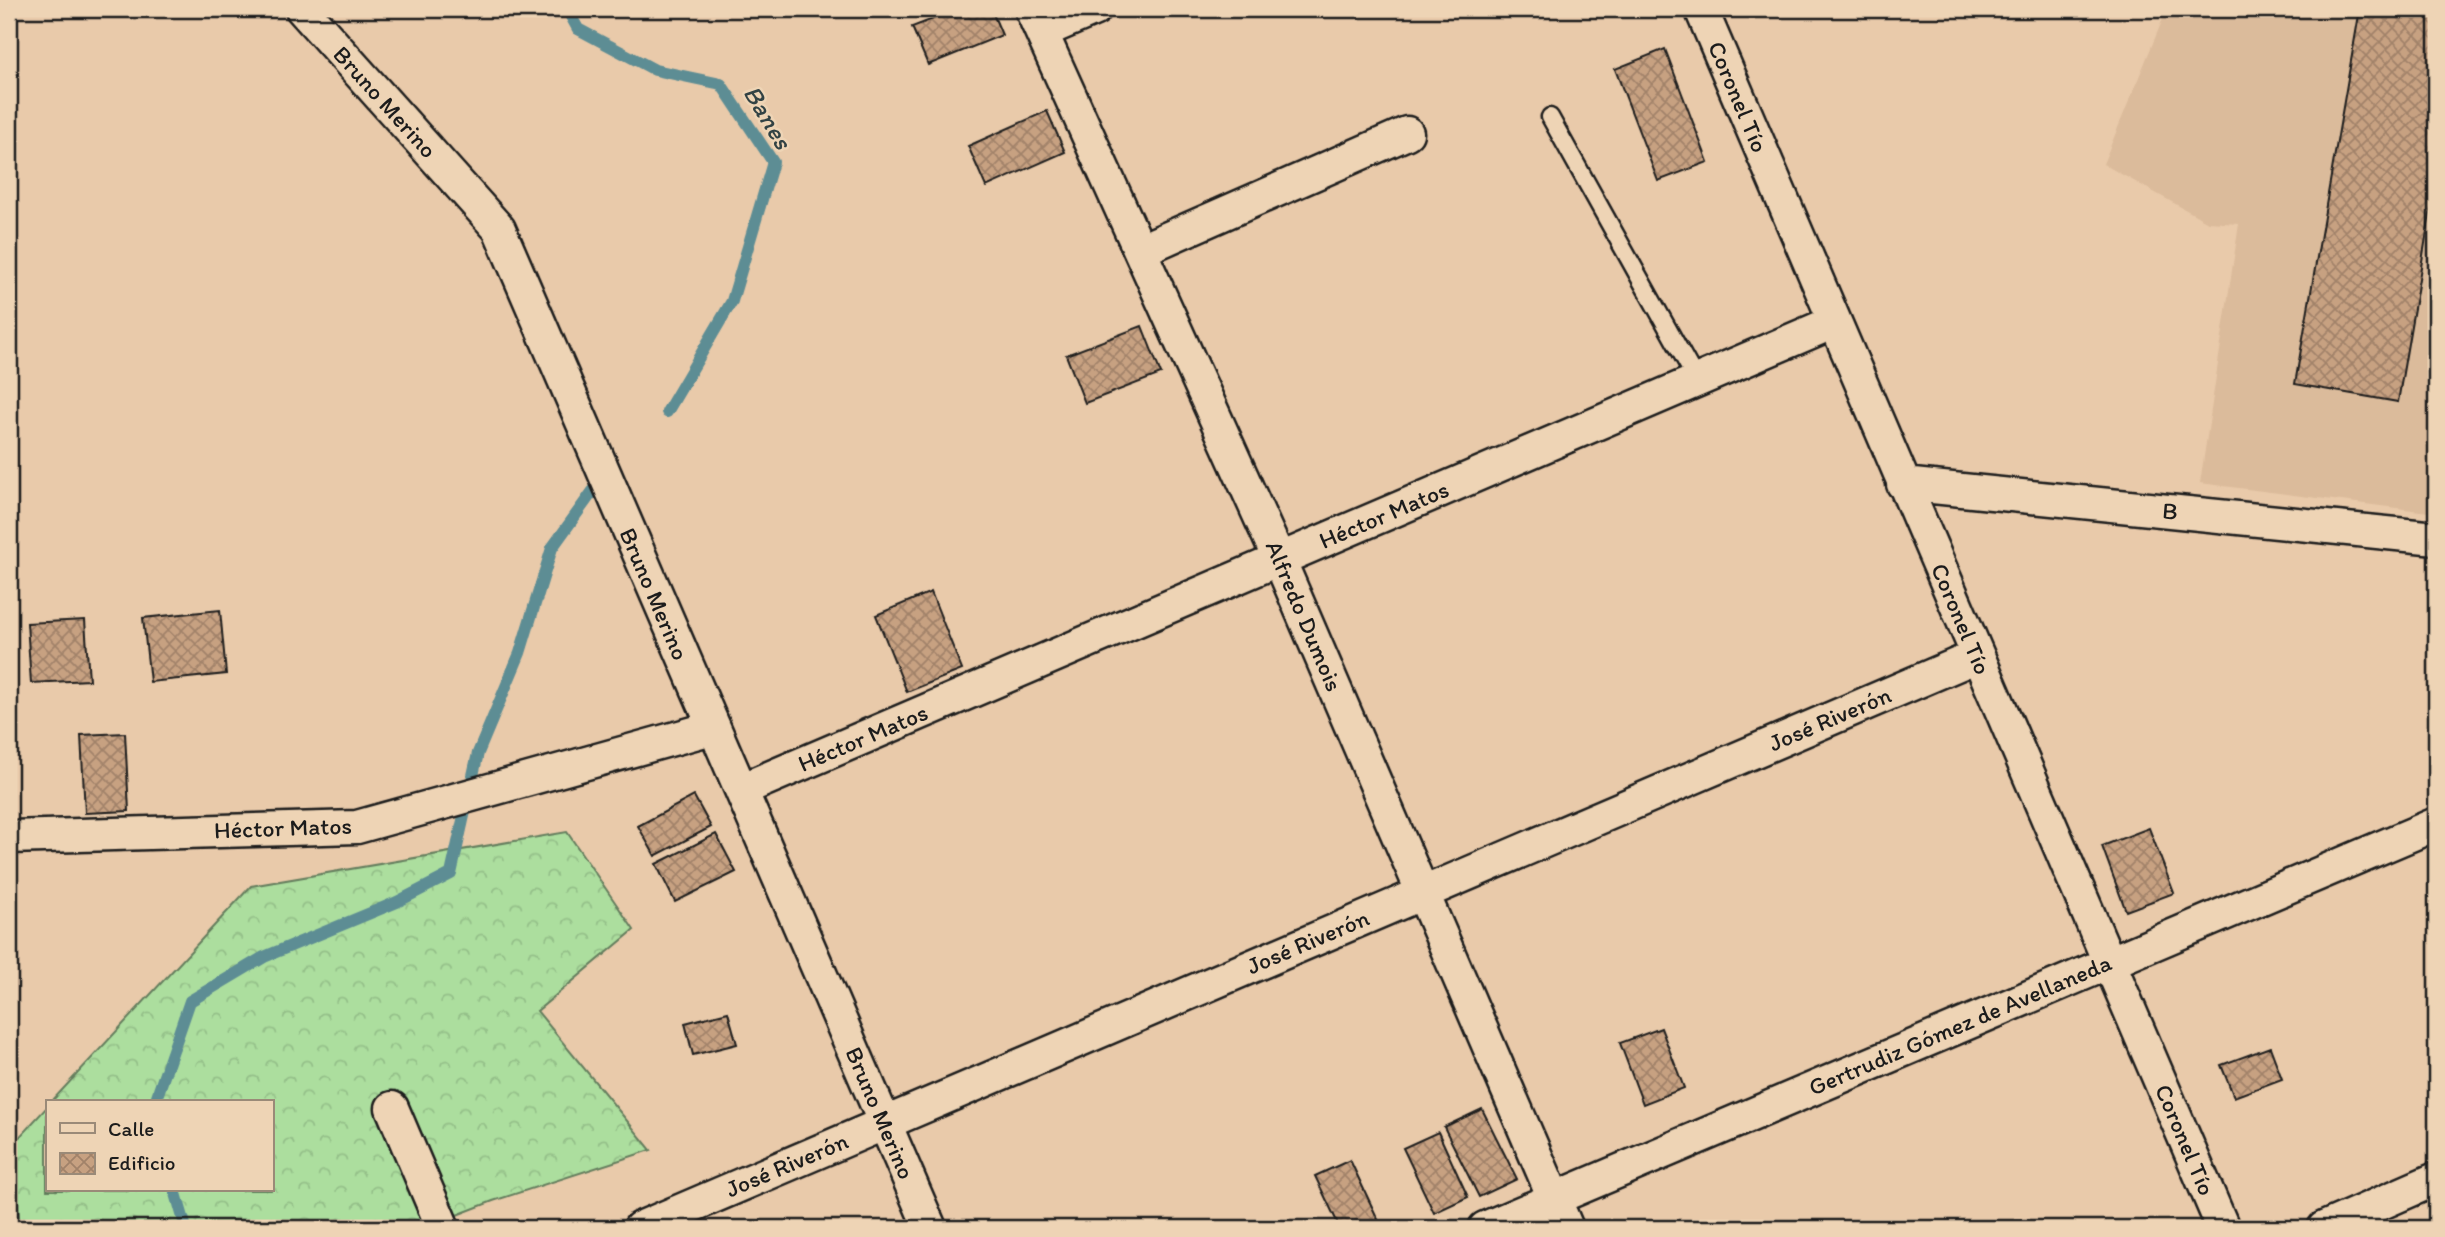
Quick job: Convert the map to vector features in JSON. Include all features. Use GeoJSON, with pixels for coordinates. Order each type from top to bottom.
{"type":"FeatureCollection","features":[{"type":"Feature","properties":{"kind":"street","name":"Bruno Merino"},"geometry":{"type":"LineString","coordinates":[[302,9],[499,229],[930,1228]]}},
{"type":"Feature","properties":{"kind":"street"},"geometry":{"type":"LineString","coordinates":[[1037,20],[1094,9]]}},
{"type":"Feature","properties":{"kind":"street","name":"Coronel Tío"},"geometry":{"type":"LineString","coordinates":[[1701,9],[2223,1228]]}},
{"type":"Feature","properties":{"kind":"street","name":"Alfredo Dumois"},"geometry":{"type":"LineString","coordinates":[[1037,20],[1279,559],[1567,1228]]}},
{"type":"Feature","properties":{"kind":"street"},"geometry":{"type":"LineString","coordinates":[[1141,250],[1407,133]]}},
{"type":"Feature","properties":{"kind":"street","name":"Héctor Matos"},"geometry":{"type":"LineString","coordinates":[[741,790],[1834,322]]}},
{"type":"Feature","properties":{"kind":"street","name":"B"},"geometry":{"type":"LineString","coordinates":[[1903,484],[2436,538]]}},
{"type":"Feature","properties":{"kind":"street","name":"José Riverón"},"geometry":{"type":"LineString","coordinates":[[640,1228],[1977,656]]}},
{"type":"Feature","properties":{"kind":"street","name":"Héctor Matos"},"geometry":{"type":"LineString","coordinates":[[9,838],[357,827],[712,728]]}},
{"type":"Feature","properties":{"kind":"street","name":"Gertrudiz Gómez de Avellaneda"},"geometry":{"type":"LineString","coordinates":[[1485,1228],[2436,824]]}},
{"type":"Feature","properties":{"kind":"street"},"geometry":{"type":"LineString","coordinates":[[392,1108],[443,1228]]}},
{"type":"Feature","properties":{"kind":"street"},"geometry":{"type":"LineString","coordinates":[[2324,1228],[2436,1179]]}},
{"type":"Feature","properties":{"kind":"lane"},"geometry":{"type":"LineString","coordinates":[[1550,117],[1697,381]]}},
{"type":"Feature","properties":{"kind":"shaded area"},"geometry":{"type":"Polygon","coordinates":[[[2167,9],[2436,9],[2436,513],[2200,483],[2239,224],[2208,222],[2103,164],[2167,9]]]}},
{"type":"Feature","properties":{"kind":"green space"},"geometry":{"type":"Polygon","coordinates":[[[567,832],[634,930],[537,1011],[651,1150],[493,1201],[423,1228],[20,1228],[12,1145],[46,1108],[46,1192],[273,1192],[273,1100],[53,1100],[251,886],[567,832]]]}},
{"type":"Feature","properties":{"kind":"building"},"geometry":{"type":"Polygon","coordinates":[[[959,9],[991,9],[1002,35],[928,65],[912,27],[959,9]]]}},
{"type":"Feature","properties":{"kind":"building"},"geometry":{"type":"Polygon","coordinates":[[[2360,9],[2436,9],[2436,179],[2398,402],[2295,384],[2360,9]]]}},
{"type":"Feature","properties":{"kind":"building"},"geometry":{"type":"Polygon","coordinates":[[[1665,49],[1708,162],[1658,181],[1615,69],[1665,49]]]}},
{"type":"Feature","properties":{"kind":"building"},"geometry":{"type":"Polygon","coordinates":[[[1047,111],[1065,152],[986,187],[968,146],[1047,111]]]}},
{"type":"Feature","properties":{"kind":"building"},"geometry":{"type":"Polygon","coordinates":[[[1142,326],[1161,374],[1085,403],[1066,355],[1142,326]]]}},
{"type":"Feature","properties":{"kind":"building"},"geometry":{"type":"Polygon","coordinates":[[[931,592],[962,670],[907,692],[876,615],[931,592]]]}},
{"type":"Feature","properties":{"kind":"building"},"geometry":{"type":"Polygon","coordinates":[[[220,610],[226,674],[150,682],[143,618],[220,610]]]}},
{"type":"Feature","properties":{"kind":"building"},"geometry":{"type":"Polygon","coordinates":[[[85,620],[89,680],[31,683],[27,623],[85,620]]]}},
{"type":"Feature","properties":{"kind":"building"},"geometry":{"type":"Polygon","coordinates":[[[125,733],[129,811],[85,813],[81,735],[125,733]]]}},
{"type":"Feature","properties":{"kind":"building"},"geometry":{"type":"Polygon","coordinates":[[[694,796],[711,827],[655,856],[638,826],[694,796]]]}},
{"type":"Feature","properties":{"kind":"building"},"geometry":{"type":"Polygon","coordinates":[[[2149,828],[2174,893],[2126,911],[2102,846],[2149,828]]]}},
{"type":"Feature","properties":{"kind":"building"},"geometry":{"type":"Polygon","coordinates":[[[716,834],[736,872],[675,902],[656,864],[716,834]]]}},
{"type":"Feature","properties":{"kind":"building"},"geometry":{"type":"Polygon","coordinates":[[[728,1012],[737,1044],[693,1055],[685,1023],[728,1012]]]}},
{"type":"Feature","properties":{"kind":"building"},"geometry":{"type":"Polygon","coordinates":[[[1661,1028],[1684,1088],[1643,1104],[1620,1043],[1661,1028]]]}},
{"type":"Feature","properties":{"kind":"building"},"geometry":{"type":"Polygon","coordinates":[[[2270,1047],[2282,1079],[2234,1097],[2221,1065],[2270,1047]]]}},
{"type":"Feature","properties":{"kind":"building"},"geometry":{"type":"Polygon","coordinates":[[[1482,1109],[1517,1179],[1479,1197],[1444,1127],[1482,1109]]]}},
{"type":"Feature","properties":{"kind":"building"},"geometry":{"type":"Polygon","coordinates":[[[1438,1132],[1468,1197],[1434,1213],[1403,1148],[1438,1132]]]}},
{"type":"Feature","properties":{"kind":"building"},"geometry":{"type":"Polygon","coordinates":[[[1350,1160],[1382,1228],[1340,1228],[1315,1176],[1350,1160]]]}},
{"type":"Feature","properties":{"kind":"waterway","name":"Banes"},"geometry":{"type":"LineString","coordinates":[[567,9],[578,29],[655,70],[721,84],[773,162],[732,301],[667,412]]}},
{"type":"Feature","properties":{"kind":"waterway"},"geometry":{"type":"LineString","coordinates":[[156,1100],[190,1001],[264,957],[397,902],[451,874],[478,753],[520,653],[552,548],[593,491]]}},
{"type":"Feature","properties":{"kind":"waterway"},"geometry":{"type":"LineString","coordinates":[[176,1192],[186,1228]]}}]}
